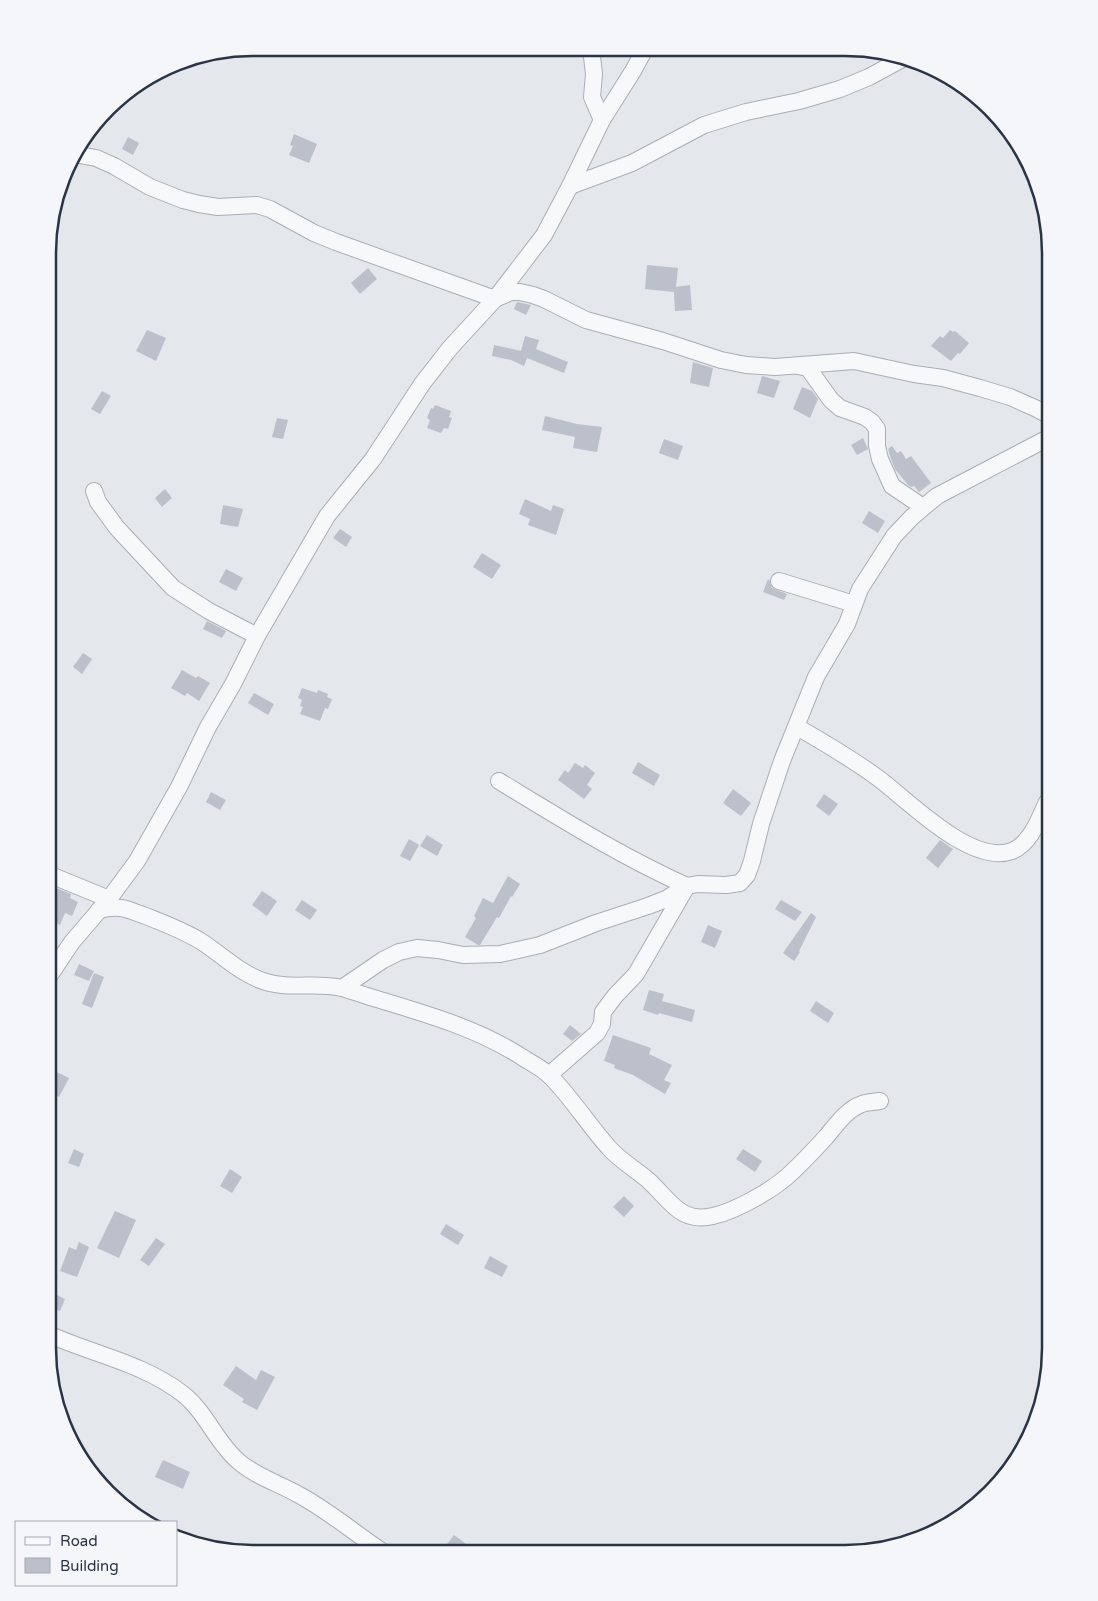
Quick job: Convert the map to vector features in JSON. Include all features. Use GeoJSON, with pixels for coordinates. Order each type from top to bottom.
{"type":"FeatureCollection","features":[{"type":"Feature","properties":{"kind":"street"},"geometry":{"type":"LineString","coordinates":[[592,56],[594,74],[592,97],[602,120]]}},
{"type":"Feature","properties":{"kind":"street"},"geometry":{"type":"LineString","coordinates":[[56,966],[72,942],[104,904],[136,861],[169,803],[257,636],[327,516],[373,459],[409,402],[433,369],[495,299],[544,235],[602,120],[641,56]]}},
{"type":"Feature","properties":{"kind":"street"},"geometry":{"type":"LineString","coordinates":[[570,186],[632,163],[704,125],[753,110],[799,101],[840,89],[895,63]]}},
{"type":"Feature","properties":{"kind":"street"},"geometry":{"type":"LineString","coordinates":[[83,156],[96,158],[150,187],[199,204],[218,207],[257,205],[270,209],[314,233],[495,299],[511,292],[520,292],[544,299],[586,320],[722,360],[746,366],[775,367],[848,360],[868,363],[899,371],[943,378],[980,388],[1042,412]]}},
{"type":"Feature","properties":{"kind":"street"},"geometry":{"type":"LineString","coordinates":[[797,366],[808,368],[831,400],[840,408],[865,417],[872,422],[877,429],[877,446],[880,460],[892,486],[923,507]]}},
{"type":"Feature","properties":{"kind":"street"},"geometry":{"type":"LineString","coordinates":[[342,988],[382,960],[399,952],[417,948],[481,956],[521,950],[648,906],[666,899],[687,886],[698,884],[726,886],[740,883],[747,875],[788,743],[797,727],[816,677],[847,624],[860,589],[894,536],[937,496],[1042,442]]}},
{"type":"Feature","properties":{"kind":"street"},"geometry":{"type":"LineString","coordinates":[[94,491],[98,502],[117,528],[173,588],[209,611],[257,636]]}},
{"type":"Feature","properties":{"kind":"street"},"geometry":{"type":"LineString","coordinates":[[779,581],[854,604]]}},
{"type":"Feature","properties":{"kind":"street"},"geometry":{"type":"LineString","coordinates":[[797,727],[830,746],[890,787],[941,829],[984,851],[1001,853],[1012,851],[1023,844],[1031,834],[1042,811]]}},
{"type":"Feature","properties":{"kind":"street"},"geometry":{"type":"LineString","coordinates":[[499,781],[654,872],[687,886]]}},
{"type":"Feature","properties":{"kind":"street"},"geometry":{"type":"LineString","coordinates":[[56,878],[110,907],[124,908],[176,927],[202,942],[242,970],[261,980],[290,987],[328,985],[342,988],[456,1024],[485,1036],[513,1051],[549,1075],[611,1150],[646,1179],[681,1213],[696,1218],[713,1216],[771,1188],[790,1174],[844,1116],[855,1107],[862,1103],[880,1101]]}},
{"type":"Feature","properties":{"kind":"street"},"geometry":{"type":"LineString","coordinates":[[549,1075],[597,1033],[602,1024],[603,1012],[614,996],[636,974],[687,886]]}},
{"type":"Feature","properties":{"kind":"street"},"geometry":{"type":"LineString","coordinates":[[56,1338],[122,1361],[146,1372],[183,1394],[201,1412],[238,1461],[252,1471],[301,1495],[373,1545]]}},
{"type":"Feature","properties":{"kind":"building"},"geometry":{"type":"Polygon","coordinates":[[[294,134],[317,144],[309,163],[289,155],[293,146],[290,145],[294,134]]]}},
{"type":"Feature","properties":{"kind":"building"},"geometry":{"type":"Polygon","coordinates":[[[128,137],[139,143],[133,155],[122,149],[128,137]]]}},
{"type":"Feature","properties":{"kind":"building"},"geometry":{"type":"Polygon","coordinates":[[[647,265],[678,268],[676,287],[690,285],[692,310],[675,311],[674,292],[645,289],[647,265]]]}},
{"type":"Feature","properties":{"kind":"building"},"geometry":{"type":"Polygon","coordinates":[[[368,268],[377,279],[360,294],[351,283],[368,268]]]}},
{"type":"Feature","properties":{"kind":"building"},"geometry":{"type":"Polygon","coordinates":[[[517,302],[531,305],[526,315],[514,309],[517,302]]]}},
{"type":"Feature","properties":{"kind":"building"},"geometry":{"type":"Polygon","coordinates":[[[147,330],[166,338],[156,361],[136,351],[147,330]]]}},
{"type":"Feature","properties":{"kind":"building"},"geometry":{"type":"Polygon","coordinates":[[[950,330],[955,331],[969,343],[951,361],[931,346],[940,336],[943,338],[950,330]]]}},
{"type":"Feature","properties":{"kind":"building"},"geometry":{"type":"Polygon","coordinates":[[[525,336],[539,340],[536,349],[568,362],[564,373],[527,358],[524,366],[511,360],[492,356],[494,345],[521,351],[525,336]]]}},
{"type":"Feature","properties":{"kind":"building"},"geometry":{"type":"Polygon","coordinates":[[[693,362],[713,368],[709,387],[690,383],[693,362]]]}},
{"type":"Feature","properties":{"kind":"building"},"geometry":{"type":"Polygon","coordinates":[[[762,376],[780,381],[774,398],[757,393],[762,376]]]}},
{"type":"Feature","properties":{"kind":"building"},"geometry":{"type":"Polygon","coordinates":[[[802,387],[812,391],[818,399],[810,418],[793,409],[802,387]]]}},
{"type":"Feature","properties":{"kind":"building"},"geometry":{"type":"Polygon","coordinates":[[[102,391],[111,396],[100,414],[91,409],[102,391]]]}},
{"type":"Feature","properties":{"kind":"building"},"geometry":{"type":"Polygon","coordinates":[[[435,405],[451,411],[449,417],[452,418],[448,429],[444,428],[441,433],[427,428],[430,420],[427,418],[431,408],[433,409],[435,405]]]}},
{"type":"Feature","properties":{"kind":"building"},"geometry":{"type":"Polygon","coordinates":[[[545,416],[577,424],[602,427],[597,452],[573,448],[575,437],[542,430],[545,416]]]}},
{"type":"Feature","properties":{"kind":"building"},"geometry":{"type":"Polygon","coordinates":[[[277,418],[288,420],[283,439],[272,437],[277,418]]]}},
{"type":"Feature","properties":{"kind":"building"},"geometry":{"type":"Polygon","coordinates":[[[863,438],[868,449],[857,455],[851,445],[863,438]]]}},
{"type":"Feature","properties":{"kind":"building"},"geometry":{"type":"Polygon","coordinates":[[[664,439],[683,446],[678,460],[659,453],[664,439]]]}},
{"type":"Feature","properties":{"kind":"building"},"geometry":{"type":"Polygon","coordinates":[[[892,446],[897,453],[901,451],[906,459],[911,456],[931,483],[919,492],[914,486],[908,485],[895,469],[888,449],[892,446]]]}},
{"type":"Feature","properties":{"kind":"building"},"geometry":{"type":"Polygon","coordinates":[[[165,489],[172,498],[162,507],[155,498],[165,489]]]}},
{"type":"Feature","properties":{"kind":"building"},"geometry":{"type":"Polygon","coordinates":[[[525,499],[551,511],[553,505],[564,509],[556,535],[528,525],[530,519],[519,514],[525,499]]]}},
{"type":"Feature","properties":{"kind":"building"},"geometry":{"type":"Polygon","coordinates":[[[223,505],[243,509],[238,527],[220,524],[223,505]]]}},
{"type":"Feature","properties":{"kind":"building"},"geometry":{"type":"Polygon","coordinates":[[[869,511],[885,521],[878,533],[862,523],[869,511]]]}},
{"type":"Feature","properties":{"kind":"building"},"geometry":{"type":"Polygon","coordinates":[[[340,529],[352,537],[346,547],[333,538],[340,529]]]}},
{"type":"Feature","properties":{"kind":"building"},"geometry":{"type":"Polygon","coordinates":[[[482,553],[501,565],[492,579],[473,567],[482,553]]]}},
{"type":"Feature","properties":{"kind":"building"},"geometry":{"type":"Polygon","coordinates":[[[226,569],[243,578],[236,591],[219,582],[226,569]]]}},
{"type":"Feature","properties":{"kind":"building"},"geometry":{"type":"Polygon","coordinates":[[[768,579],[772,588],[787,594],[784,600],[763,592],[768,579]]]}},
{"type":"Feature","properties":{"kind":"building"},"geometry":{"type":"Polygon","coordinates":[[[207,621],[226,631],[222,638],[203,629],[207,621]]]}},
{"type":"Feature","properties":{"kind":"building"},"geometry":{"type":"Polygon","coordinates":[[[83,653],[92,659],[82,674],[73,667],[83,653]]]}},
{"type":"Feature","properties":{"kind":"building"},"geometry":{"type":"Polygon","coordinates":[[[182,670],[210,683],[199,701],[187,693],[185,696],[171,688],[182,670]]]}},
{"type":"Feature","properties":{"kind":"building"},"geometry":{"type":"Polygon","coordinates":[[[302,688],[317,693],[318,690],[328,694],[327,697],[332,699],[328,709],[325,708],[320,721],[300,714],[303,707],[300,706],[302,700],[298,698],[302,688]]]}},
{"type":"Feature","properties":{"kind":"building"},"geometry":{"type":"Polygon","coordinates":[[[254,693],[274,704],[268,715],[248,703],[254,693]]]}},
{"type":"Feature","properties":{"kind":"building"},"geometry":{"type":"Polygon","coordinates":[[[638,762],[660,775],[654,786],[632,773],[638,762]]]}},
{"type":"Feature","properties":{"kind":"building"},"geometry":{"type":"Polygon","coordinates":[[[575,763],[583,768],[585,765],[595,773],[587,785],[592,789],[584,799],[558,780],[565,770],[568,773],[575,763]]]}},
{"type":"Feature","properties":{"kind":"building"},"geometry":{"type":"Polygon","coordinates":[[[733,789],[751,803],[741,816],[723,803],[733,789]]]}},
{"type":"Feature","properties":{"kind":"building"},"geometry":{"type":"Polygon","coordinates":[[[211,792],[226,800],[220,810],[206,802],[211,792]]]}},
{"type":"Feature","properties":{"kind":"building"},"geometry":{"type":"Polygon","coordinates":[[[824,794],[838,804],[829,816],[816,806],[824,794]]]}},
{"type":"Feature","properties":{"kind":"building"},"geometry":{"type":"Polygon","coordinates":[[[427,835],[443,845],[437,856],[420,846],[427,835]]]}},
{"type":"Feature","properties":{"kind":"building"},"geometry":{"type":"Polygon","coordinates":[[[409,839],[419,845],[410,861],[400,856],[409,839]]]}},
{"type":"Feature","properties":{"kind":"building"},"geometry":{"type":"Polygon","coordinates":[[[940,840],[953,849],[938,868],[926,858],[940,840]]]}},
{"type":"Feature","properties":{"kind":"building"},"geometry":{"type":"Polygon","coordinates":[[[508,876],[520,884],[499,918],[497,917],[480,945],[478,945],[465,937],[476,918],[474,916],[483,898],[493,903],[508,876]]]}},
{"type":"Feature","properties":{"kind":"building"},"geometry":{"type":"Polygon","coordinates":[[[56,888],[71,894],[70,898],[78,902],[72,916],[65,913],[60,925],[56,923],[56,888]]]}},
{"type":"Feature","properties":{"kind":"building"},"geometry":{"type":"Polygon","coordinates":[[[262,891],[277,901],[267,916],[252,905],[262,891]]]}},
{"type":"Feature","properties":{"kind":"building"},"geometry":{"type":"Polygon","coordinates":[[[302,900],[317,910],[310,920],[295,910],[302,900]]]}},
{"type":"Feature","properties":{"kind":"building"},"geometry":{"type":"Polygon","coordinates":[[[781,900],[802,912],[795,921],[775,909],[781,900]]]}},
{"type":"Feature","properties":{"kind":"building"},"geometry":{"type":"Polygon","coordinates":[[[811,913],[816,917],[794,961],[783,953],[811,913]]]}},
{"type":"Feature","properties":{"kind":"building"},"geometry":{"type":"Polygon","coordinates":[[[708,925],[722,931],[715,948],[701,942],[708,925]]]}},
{"type":"Feature","properties":{"kind":"building"},"geometry":{"type":"Polygon","coordinates":[[[79,964],[94,971],[89,981],[74,975],[79,964]]]}},
{"type":"Feature","properties":{"kind":"building"},"geometry":{"type":"Polygon","coordinates":[[[94,973],[104,977],[92,1008],[82,1004],[94,973]]]}},
{"type":"Feature","properties":{"kind":"building"},"geometry":{"type":"Polygon","coordinates":[[[649,990],[664,994],[662,1001],[695,1010],[692,1022],[643,1010],[649,990]]]}},
{"type":"Feature","properties":{"kind":"building"},"geometry":{"type":"Polygon","coordinates":[[[816,1001],[834,1013],[828,1023],[810,1011],[816,1001]]]}},
{"type":"Feature","properties":{"kind":"building"},"geometry":{"type":"Polygon","coordinates":[[[570,1025],[581,1034],[572,1041],[563,1034],[570,1025]]]}},
{"type":"Feature","properties":{"kind":"building"},"geometry":{"type":"Polygon","coordinates":[[[613,1035],[651,1048],[649,1054],[672,1065],[664,1080],[671,1083],[665,1094],[633,1075],[614,1068],[615,1065],[604,1061],[613,1035]]]}},
{"type":"Feature","properties":{"kind":"building"},"geometry":{"type":"Polygon","coordinates":[[[56,1072],[69,1078],[59,1097],[56,1095],[56,1072]]]}},
{"type":"Feature","properties":{"kind":"building"},"geometry":{"type":"Polygon","coordinates":[[[74,1149],[84,1154],[79,1167],[68,1163],[74,1149]]]}},
{"type":"Feature","properties":{"kind":"building"},"geometry":{"type":"Polygon","coordinates":[[[743,1149],[762,1161],[755,1172],[736,1159],[743,1149]]]}},
{"type":"Feature","properties":{"kind":"building"},"geometry":{"type":"Polygon","coordinates":[[[230,1169],[242,1177],[232,1193],[220,1186],[230,1169]]]}},
{"type":"Feature","properties":{"kind":"building"},"geometry":{"type":"Polygon","coordinates":[[[624,1196],[634,1206],[624,1217],[613,1207],[624,1196]]]}},
{"type":"Feature","properties":{"kind":"building"},"geometry":{"type":"Polygon","coordinates":[[[115,1211],[136,1220],[119,1258],[97,1248],[115,1211]]]}},
{"type":"Feature","properties":{"kind":"building"},"geometry":{"type":"Polygon","coordinates":[[[446,1224],[464,1235],[458,1245],[440,1234],[446,1224]]]}},
{"type":"Feature","properties":{"kind":"building"},"geometry":{"type":"Polygon","coordinates":[[[156,1238],[165,1244],[149,1266],[140,1260],[156,1238]]]}},
{"type":"Feature","properties":{"kind":"building"},"geometry":{"type":"Polygon","coordinates":[[[79,1242],[89,1247],[77,1277],[60,1271],[69,1247],[76,1250],[79,1242]]]}},
{"type":"Feature","properties":{"kind":"building"},"geometry":{"type":"Polygon","coordinates":[[[490,1256],[508,1266],[502,1277],[484,1268],[490,1256]]]}},
{"type":"Feature","properties":{"kind":"building"},"geometry":{"type":"Polygon","coordinates":[[[56,1294],[65,1299],[60,1311],[56,1309],[56,1294]]]}},
{"type":"Feature","properties":{"kind":"building"},"geometry":{"type":"Polygon","coordinates":[[[236,1366],[256,1380],[261,1370],[275,1377],[257,1410],[242,1402],[244,1399],[223,1385],[236,1366]]]}},
{"type":"Feature","properties":{"kind":"building"},"geometry":{"type":"Polygon","coordinates":[[[163,1460],[190,1472],[183,1489],[155,1477],[163,1460]]]}},
{"type":"Feature","properties":{"kind":"building"},"geometry":{"type":"Polygon","coordinates":[[[454,1535],[468,1545],[446,1545],[454,1535]]]}}]}
